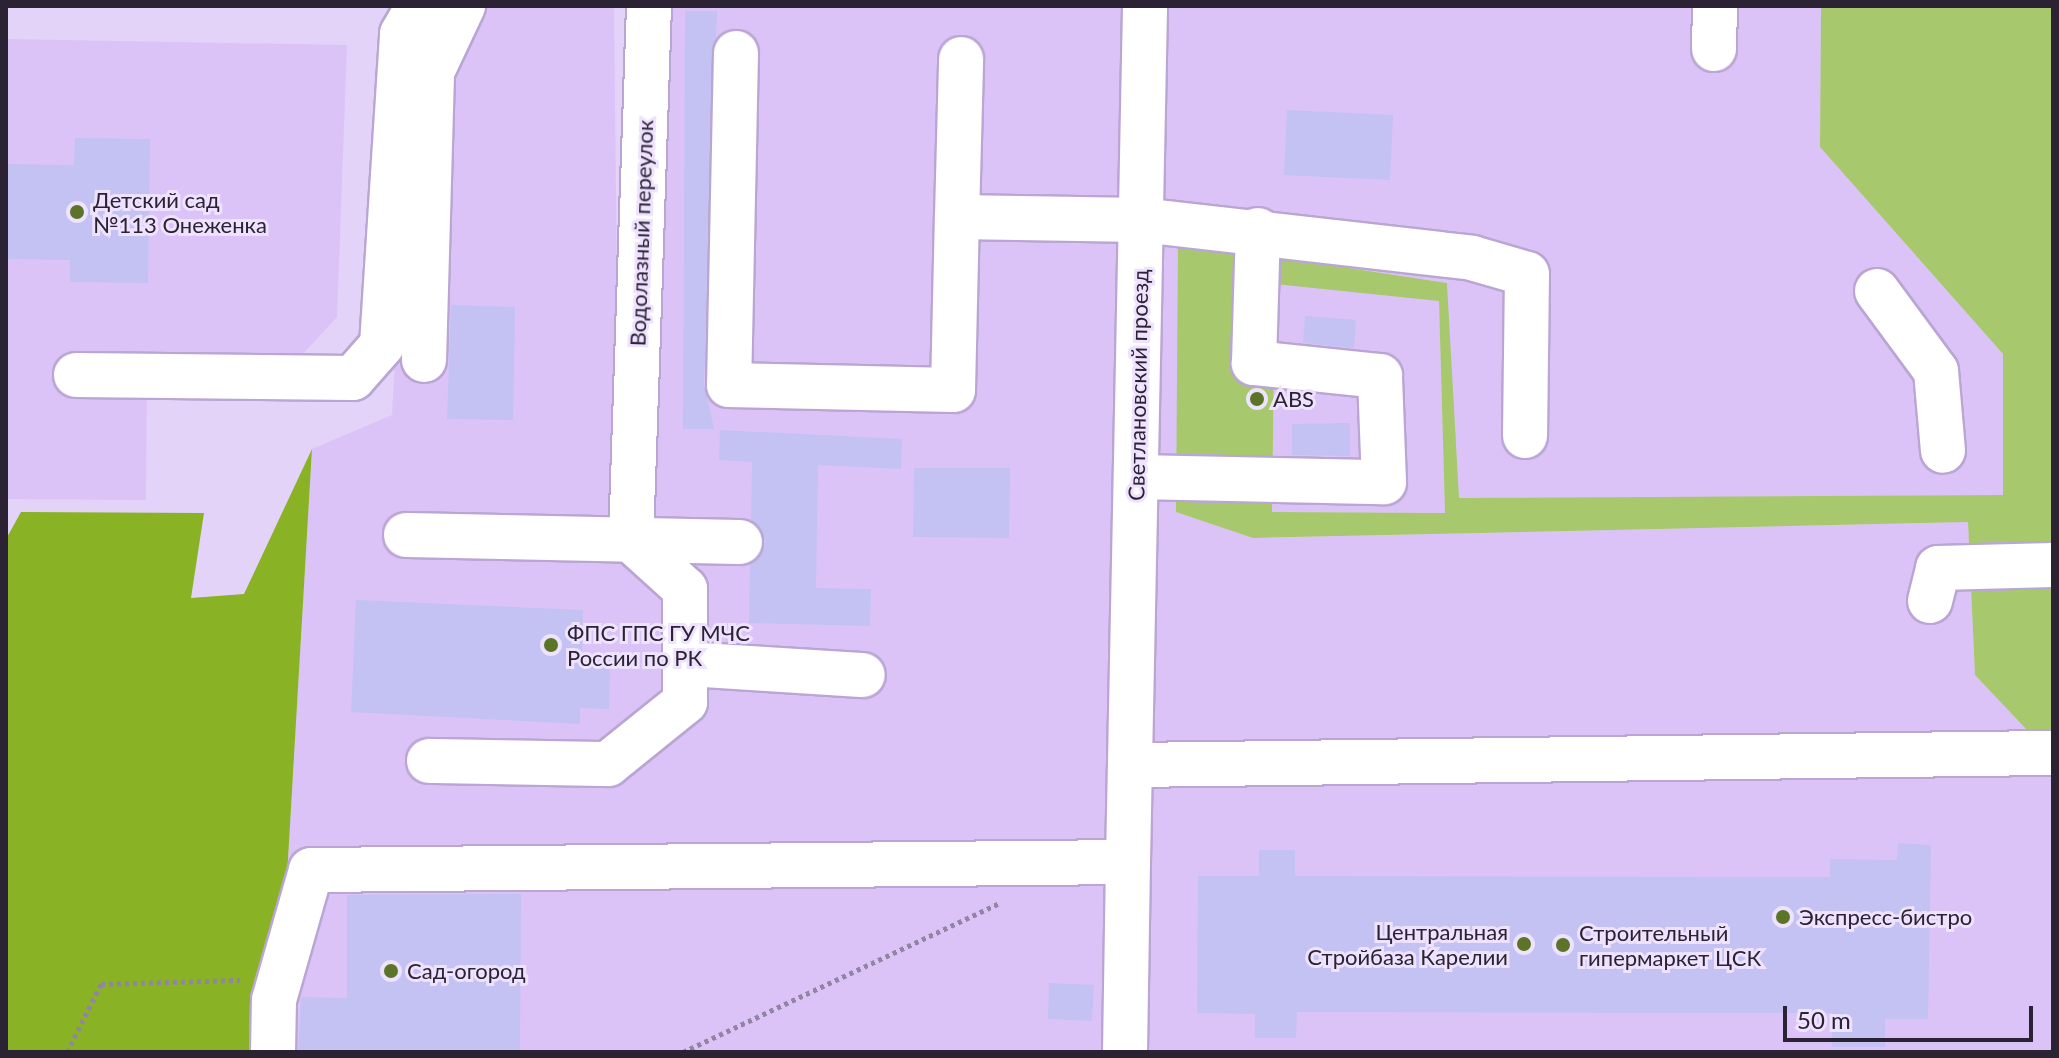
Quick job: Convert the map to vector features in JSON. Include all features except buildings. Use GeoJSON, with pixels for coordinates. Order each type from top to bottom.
{"type":"FeatureCollection","features":[{"type":"Feature","properties":{"kind":"street"},"geometry":{"type":"LineString","coordinates":[[76,375],[353,378],[382,345],[402,34],[418,6]]}},
{"type":"Feature","properties":{"kind":"street"},"geometry":{"type":"LineString","coordinates":[[424,360],[432,72],[463,6]]}},
{"type":"Feature","properties":{"kind":"street","name":"Водолазный переулок"},"geometry":{"type":"LineString","coordinates":[[631,540],[649,6]]}},
{"type":"Feature","properties":{"kind":"street","name":"Светлановский проезд"},"geometry":{"type":"LineString","coordinates":[[1125,1052],[1145,6]]}},
{"type":"Feature","properties":{"kind":"street"},"geometry":{"type":"LineString","coordinates":[[1714,49],[1715,6]]}},
{"type":"Feature","properties":{"kind":"street"},"geometry":{"type":"LineString","coordinates":[[736,53],[729,385],[953,390],[961,59]]}},
{"type":"Feature","properties":{"kind":"street"},"geometry":{"type":"LineString","coordinates":[[957,217],[1141,220],[1258,230],[1472,258],[1527,274],[1525,436]]}},
{"type":"Feature","properties":{"kind":"street"},"geometry":{"type":"LineString","coordinates":[[1136,477],[1384,482],[1380,376],[1254,363],[1258,230]]}},
{"type":"Feature","properties":{"kind":"street"},"geometry":{"type":"LineString","coordinates":[[1877,291],[1936,371],[1943,451]]}},
{"type":"Feature","properties":{"kind":"street"},"geometry":{"type":"LineString","coordinates":[[406,535],[740,542]]}},
{"type":"Feature","properties":{"kind":"street"},"geometry":{"type":"LineString","coordinates":[[429,761],[608,764],[685,702],[685,589],[631,540]]}},
{"type":"Feature","properties":{"kind":"street"},"geometry":{"type":"LineString","coordinates":[[1930,601],[1938,568],[2053,565]]}},
{"type":"Feature","properties":{"kind":"street"},"geometry":{"type":"LineString","coordinates":[[687,664],[863,675]]}},
{"type":"Feature","properties":{"kind":"street"},"geometry":{"type":"LineString","coordinates":[[1131,765],[2053,753]]}},
{"type":"Feature","properties":{"kind":"street"},"geometry":{"type":"LineString","coordinates":[[273,1052],[281,979],[311,870],[1128,862]]}},
{"type":"Feature","properties":{"kind":"path"},"geometry":{"type":"LineString","coordinates":[[683,1052],[1007,899]]}},
{"type":"Feature","properties":{"kind":"path"},"geometry":{"type":"LineString","coordinates":[[67,1052],[101,984],[281,979]]}},
{"type":"Feature","properties":{"kind":"shaded area"},"geometry":{"type":"Polygon","coordinates":[[[424,6],[614,6],[619,466],[658,6],[1821,6],[1820,147],[2003,354],[2003,495],[1458,499],[1447,283],[1179,242],[1176,512],[1254,538],[1968,522],[1975,675],[2053,733],[2053,1052],[267,1052],[281,979],[312,449],[392,415],[410,89],[424,6]]]}},
{"type":"Feature","properties":{"kind":"shaded area"},"geometry":{"type":"Polygon","coordinates":[[[6,39],[347,45],[337,317],[292,366],[147,365],[146,500],[6,499],[6,39]]]}},
{"type":"Feature","properties":{"kind":"shaded area"},"geometry":{"type":"Polygon","coordinates":[[[1275,283],[1439,300],[1445,513],[1272,512],[1275,283]]]}},
{"type":"Feature","properties":{"kind":"green space"},"geometry":{"type":"Polygon","coordinates":[[[1821,6],[2053,6],[2053,733],[2030,733],[1975,675],[1968,522],[1253,538],[1176,512],[1178,242],[1447,283],[1459,498],[2003,495],[2003,354],[1820,147],[1821,6]],[[1275,284],[1272,512],[1445,513],[1439,301],[1275,284]]]}},
{"type":"Feature","properties":{"kind":"green space"},"geometry":{"type":"Polygon","coordinates":[[[312,449],[281,979],[267,1052],[6,1052],[6,539],[21,512],[204,513],[191,598],[244,594],[312,449]]]}},
{"type":"Feature","properties":{"kind":"place","name":"Детский сад №113 Онеженка"},"geometry":{"type":"Point","coordinates":[77,212]}},
{"type":"Feature","properties":{"kind":"place","name":"ABS"},"geometry":{"type":"Point","coordinates":[1257,399]}},
{"type":"Feature","properties":{"kind":"place","name":"ФПС ГПС ГУ МЧС России по РК"},"geometry":{"type":"Point","coordinates":[551,645]}},
{"type":"Feature","properties":{"kind":"place","name":"Экспресс-бистро"},"geometry":{"type":"Point","coordinates":[1783,917]}},
{"type":"Feature","properties":{"kind":"place","name":"Центральная Стройбаза Карелии"},"geometry":{"type":"Point","coordinates":[1524,944]}},
{"type":"Feature","properties":{"kind":"place","name":"Строительный гипермаркет ЦСК"},"geometry":{"type":"Point","coordinates":[1563,945]}},
{"type":"Feature","properties":{"kind":"place","name":"Сад-огород"},"geometry":{"type":"Point","coordinates":[391,971]}}]}
